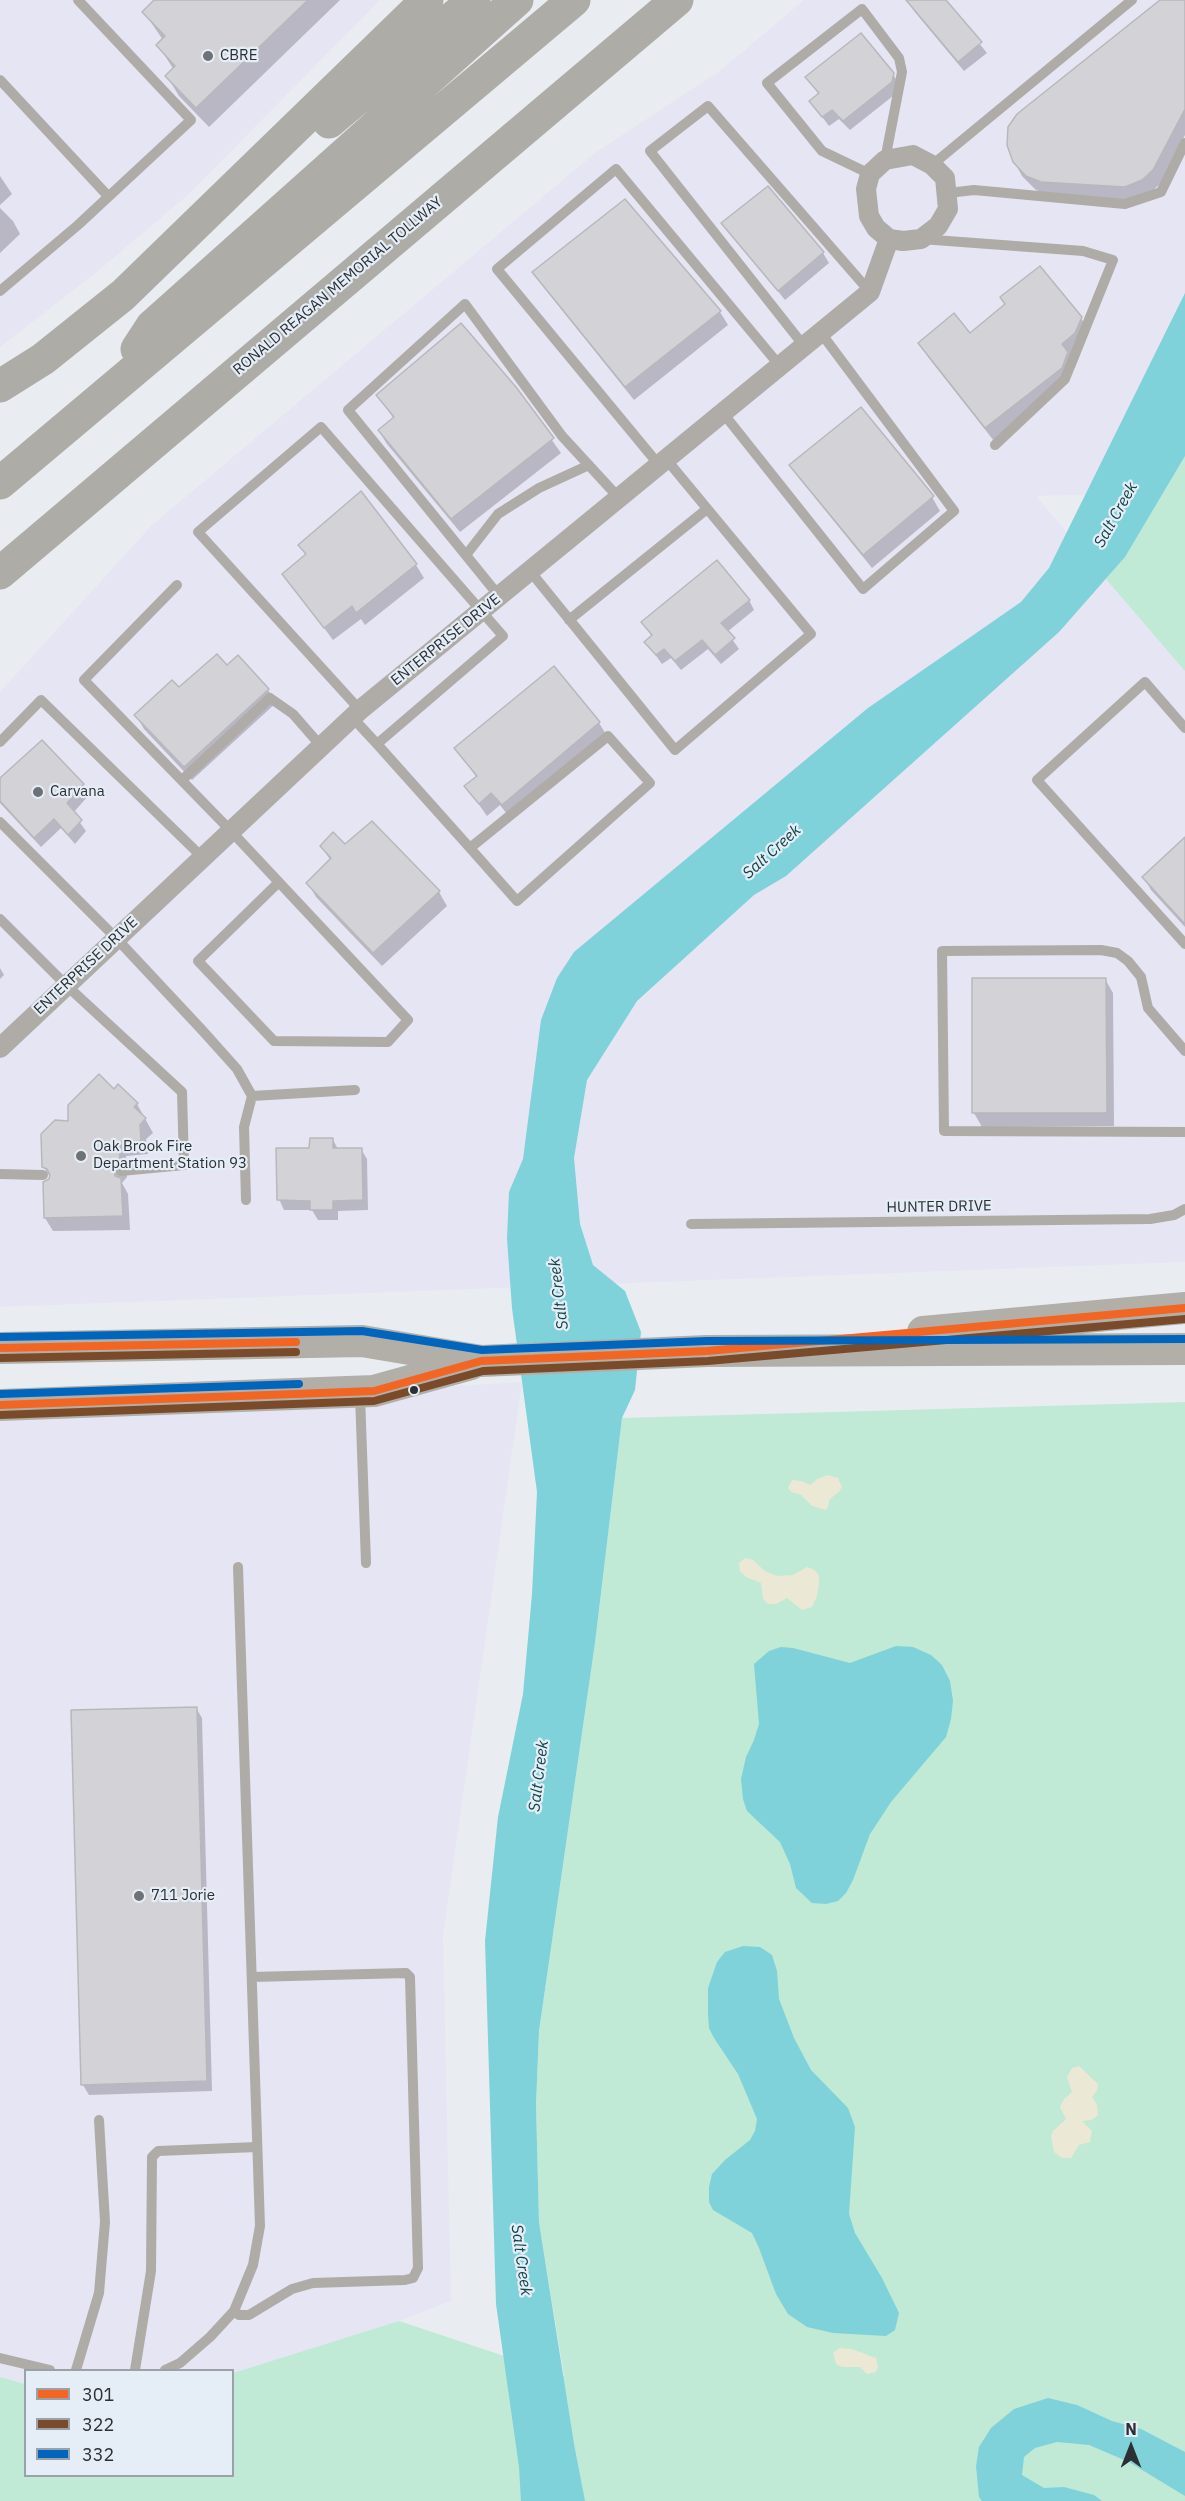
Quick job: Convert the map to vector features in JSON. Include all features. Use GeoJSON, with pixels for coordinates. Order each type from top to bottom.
{"type":"FeatureCollection","features":[{"type":"Feature","properties":{"kind":"highway"},"geometry":{"type":"LineString","coordinates":[[123,295],[427,0]]}},
{"type":"Feature","properties":{"kind":"highway"},"geometry":{"type":"LineString","coordinates":[[0,386],[43,359],[123,295],[474,0]]}},
{"type":"Feature","properties":{"kind":"highway"},"geometry":{"type":"LineString","coordinates":[[106,395],[152,326],[517,0]]}},
{"type":"Feature","properties":{"kind":"highway"},"geometry":{"type":"LineString","coordinates":[[0,483],[574,0]]}},
{"type":"Feature","properties":{"kind":"highway","name":"RONALD REAGAN MEMORIAL TOLLWAY"},"geometry":{"type":"LineString","coordinates":[[0,573],[677,0]]}},
{"type":"Feature","properties":{"kind":"main road"},"geometry":{"type":"LineString","coordinates":[[707,1351],[1185,1308]]}},
{"type":"Feature","properties":{"kind":"main road"},"geometry":{"type":"LineString","coordinates":[[0,1332],[40,1347]]}},
{"type":"Feature","properties":{"kind":"main road"},"geometry":{"type":"LineString","coordinates":[[0,1348],[362,1341],[481,1361],[707,1351],[1185,1348]]}},
{"type":"Feature","properties":{"kind":"main road"},"geometry":{"type":"LineString","coordinates":[[6,1408],[374,1391],[481,1361]]}},
{"type":"Feature","properties":{"kind":"street"},"geometry":{"type":"LineString","coordinates":[[913,156],[932,165],[945,178],[948,209],[938,226],[921,239],[903,241],[890,239],[876,228],[869,216],[866,189],[870,174],[885,160],[913,156]]}},
{"type":"Feature","properties":{"kind":"street","name":"ENTERPRISE DRIVE"},"geometry":{"type":"LineString","coordinates":[[0,1048],[356,713],[870,292],[890,239]]}},
{"type":"Feature","properties":{"kind":"lane"},"geometry":{"type":"LineString","coordinates":[[0,291],[190,120],[78,0]]}},
{"type":"Feature","properties":{"kind":"lane"},"geometry":{"type":"LineString","coordinates":[[932,165],[1132,0]]}},
{"type":"Feature","properties":{"kind":"lane"},"geometry":{"type":"LineString","coordinates":[[870,174],[822,151],[767,83],[862,9],[899,58],[902,72],[885,160]]}},
{"type":"Feature","properties":{"kind":"lane"},"geometry":{"type":"LineString","coordinates":[[0,80],[108,196]]}},
{"type":"Feature","properties":{"kind":"lane"},"geometry":{"type":"LineString","coordinates":[[804,346],[650,151],[708,105],[870,292]]}},
{"type":"Feature","properties":{"kind":"lane"},"geometry":{"type":"LineString","coordinates":[[948,193],[974,190],[1125,204],[1161,192],[1185,143]]}},
{"type":"Feature","properties":{"kind":"lane"},"geometry":{"type":"LineString","coordinates":[[530,571],[675,750],[811,634],[707,509],[663,462],[497,269],[616,169],[780,366]]}},
{"type":"Feature","properties":{"kind":"lane"},"geometry":{"type":"LineString","coordinates":[[921,239],[1083,250],[1113,260],[1065,379],[995,445]]}},
{"type":"Feature","properties":{"kind":"lane"},"geometry":{"type":"LineString","coordinates":[[499,596],[348,410],[465,304],[562,436],[619,498]]}},
{"type":"Feature","properties":{"kind":"lane"},"geometry":{"type":"LineString","coordinates":[[723,413],[863,589],[954,511],[821,333]]}},
{"type":"Feature","properties":{"kind":"lane"},"geometry":{"type":"LineString","coordinates":[[377,744],[503,636],[321,427],[198,532],[356,713],[377,744],[517,901],[650,783],[608,736],[470,848]]}},
{"type":"Feature","properties":{"kind":"lane"},"geometry":{"type":"LineString","coordinates":[[466,555],[498,514],[539,488],[589,465]]}},
{"type":"Feature","properties":{"kind":"lane"},"geometry":{"type":"LineString","coordinates":[[569,620],[707,509]]}},
{"type":"Feature","properties":{"kind":"lane"},"geometry":{"type":"LineString","coordinates":[[177,585],[84,680],[230,830],[279,882],[408,1020],[388,1042],[274,1041],[198,961],[279,882]]}},
{"type":"Feature","properties":{"kind":"lane"},"geometry":{"type":"LineString","coordinates":[[1185,728],[1145,682],[1036,780],[1185,944]]}},
{"type":"Feature","properties":{"kind":"lane"},"geometry":{"type":"LineString","coordinates":[[182,780],[270,698],[293,714],[320,745]]}},
{"type":"Feature","properties":{"kind":"lane"},"geometry":{"type":"LineString","coordinates":[[0,742],[41,700],[202,857]]}},
{"type":"Feature","properties":{"kind":"lane"},"geometry":{"type":"LineString","coordinates":[[0,822],[116,938],[237,1069],[252,1096],[244,1127],[246,1200]]}},
{"type":"Feature","properties":{"kind":"lane"},"geometry":{"type":"LineString","coordinates":[[0,919],[66,985],[182,1092],[184,1165],[121,1170]]}},
{"type":"Feature","properties":{"kind":"lane"},"geometry":{"type":"LineString","coordinates":[[1185,1051],[1148,1008],[1141,977],[1128,961],[1117,953],[1101,950],[942,951],[944,1131],[1185,1132]]}},
{"type":"Feature","properties":{"kind":"lane"},"geometry":{"type":"LineString","coordinates":[[252,1096],[355,1090]]}},
{"type":"Feature","properties":{"kind":"lane"},"geometry":{"type":"LineString","coordinates":[[0,1174],[43,1175]]}},
{"type":"Feature","properties":{"kind":"lane","name":"HUNTER DRIVE"},"geometry":{"type":"LineString","coordinates":[[691,1224],[1150,1219],[1174,1215],[1185,1209]]}},
{"type":"Feature","properties":{"kind":"lane"},"geometry":{"type":"LineString","coordinates":[[360,1392],[366,1563]]}},
{"type":"Feature","properties":{"kind":"lane"},"geometry":{"type":"LineString","coordinates":[[167,2369],[180,2363],[210,2337],[234,2311],[253,2265],[260,2226],[238,1567]]}},
{"type":"Feature","properties":{"kind":"lane"},"geometry":{"type":"LineString","coordinates":[[234,2311],[239,2315],[249,2315],[292,2289],[313,2283],[405,2280],[413,2278],[418,2268],[410,1977],[406,1973],[252,1977]]}},
{"type":"Feature","properties":{"kind":"lane"},"geometry":{"type":"LineString","coordinates":[[76,2369],[99,2293],[105,2222],[99,2120]]}},
{"type":"Feature","properties":{"kind":"lane"},"geometry":{"type":"LineString","coordinates":[[135,2369],[151,2271],[152,2157],[158,2151],[257,2147]]}},
{"type":"Feature","properties":{"kind":"lane"},"geometry":{"type":"LineString","coordinates":[[0,2358],[46,2369]]}},
{"type":"Feature","properties":{"kind":"shaded area"},"geometry":{"type":"Polygon","coordinates":[[[0,0],[380,0],[190,193],[97,272],[0,347],[0,0]]]}},
{"type":"Feature","properties":{"kind":"shaded area"},"geometry":{"type":"Polygon","coordinates":[[[804,0],[1185,0],[1185,492],[1036,496],[1185,670],[1185,1262],[0,1307],[0,692],[152,525],[595,153],[721,70],[804,0]]]}},
{"type":"Feature","properties":{"kind":"shaded area"},"geometry":{"type":"Polygon","coordinates":[[[522,1382],[443,1936],[451,2301],[399,2321],[234,2373],[234,2369],[24,2369],[24,2384],[0,2377],[0,1414],[522,1382]]]}},
{"type":"Feature","properties":{"kind":"green space"},"geometry":{"type":"Polygon","coordinates":[[[1185,456],[1185,671],[1106,579],[1125,556],[1185,456]]]}},
{"type":"Feature","properties":{"kind":"green space"},"geometry":{"type":"Polygon","coordinates":[[[1185,1402],[1185,2501],[0,2501],[0,2377],[24,2384],[24,2477],[234,2477],[234,2373],[399,2321],[564,2376],[539,2222],[536,2105],[539,2031],[595,1643],[622,1418],[1185,1402]]]}},
{"type":"Feature","properties":{"kind":"sand"},"geometry":{"type":"Polygon","coordinates":[[[828,1475],[838,1478],[842,1487],[830,1499],[826,1510],[812,1506],[801,1495],[791,1492],[788,1488],[792,1480],[810,1485],[817,1479],[828,1475]]]}},
{"type":"Feature","properties":{"kind":"sand"},"geometry":{"type":"Polygon","coordinates":[[[745,1558],[753,1560],[765,1571],[777,1576],[793,1575],[807,1567],[815,1570],[819,1576],[819,1582],[817,1596],[812,1607],[802,1610],[787,1598],[776,1604],[768,1604],[763,1599],[761,1583],[746,1577],[740,1571],[739,1563],[745,1558]]]}},
{"type":"Feature","properties":{"kind":"sand"},"geometry":{"type":"Polygon","coordinates":[[[1079,2066],[1098,2084],[1097,2091],[1092,2097],[1097,2104],[1098,2115],[1092,2120],[1082,2121],[1092,2131],[1090,2142],[1079,2145],[1071,2158],[1062,2158],[1054,2152],[1051,2136],[1053,2131],[1066,2119],[1060,2107],[1064,2099],[1072,2092],[1067,2077],[1072,2068],[1079,2066]]]}},
{"type":"Feature","properties":{"kind":"sand"},"geometry":{"type":"Polygon","coordinates":[[[839,2348],[852,2349],[876,2358],[878,2367],[876,2372],[867,2374],[860,2367],[842,2367],[836,2364],[833,2353],[839,2348]]]}},
{"type":"Feature","properties":{"kind":"water","name":"Salt Creek"},"geometry":{"type":"Polygon","coordinates":[[[1185,293],[1185,456],[1125,557],[1059,632],[786,876],[754,895],[637,1001],[587,1080],[574,1158],[580,1224],[593,1265],[625,1291],[641,1332],[635,1390],[622,1418],[595,1643],[539,2031],[536,2105],[539,2222],[585,2501],[521,2501],[519,2467],[496,2304],[485,1941],[498,1817],[523,1694],[532,1594],[537,1492],[512,1308],[507,1239],[509,1192],[523,1159],[541,1020],[557,978],[574,952],[868,708],[1021,602],[1049,568],[1185,293]]]}},
{"type":"Feature","properties":{"kind":"water"},"geometry":{"type":"Polygon","coordinates":[[[896,1646],[913,1647],[931,1655],[942,1665],[950,1681],[953,1701],[946,1737],[891,1802],[870,1834],[846,1893],[838,1901],[826,1904],[812,1903],[796,1888],[790,1864],[780,1842],[747,1811],[743,1799],[741,1779],[746,1757],[759,1724],[754,1664],[769,1651],[781,1647],[850,1663],[896,1646]]]}},
{"type":"Feature","properties":{"kind":"water"},"geometry":{"type":"Polygon","coordinates":[[[743,1946],[760,1947],[772,1955],[777,1971],[779,1999],[794,2038],[811,2070],[848,2108],[855,2127],[849,2214],[855,2233],[882,2278],[899,2313],[895,2330],[886,2336],[833,2333],[807,2327],[788,2314],[776,2294],[752,2233],[713,2210],[709,2202],[712,2174],[750,2140],[755,2131],[757,2119],[738,2074],[709,2028],[708,1988],[717,1962],[725,1952],[743,1946]]]}},
{"type":"Feature","properties":{"kind":"water"},"geometry":{"type":"Polygon","coordinates":[[[1048,2398],[1077,2405],[1112,2421],[1141,2429],[1185,2452],[1185,2496],[1129,2462],[1089,2445],[1057,2442],[1035,2448],[1024,2457],[1022,2475],[1044,2488],[1064,2487],[1094,2495],[1102,2501],[982,2501],[979,2497],[976,2466],[979,2447],[991,2428],[1014,2409],[1048,2398]]]}},
{"type":"Feature","properties":{"kind":"building","name":"CBRE"},"geometry":{"type":"Polygon","coordinates":[[[154,0],[308,0],[196,108],[165,76],[175,66],[156,45],[165,36],[142,12],[154,0]]]}},
{"type":"Feature","properties":{"kind":"building"},"geometry":{"type":"Polygon","coordinates":[[[906,0],[946,0],[982,42],[958,62],[906,0]]]}},
{"type":"Feature","properties":{"kind":"building"},"geometry":{"type":"Polygon","coordinates":[[[1160,0],[1185,0],[1185,109],[1153,170],[1142,180],[1125,187],[1041,182],[1026,176],[1013,162],[1007,145],[1008,127],[1017,114],[1160,0]]]}},
{"type":"Feature","properties":{"kind":"building"},"geometry":{"type":"Polygon","coordinates":[[[861,33],[894,73],[892,82],[843,121],[832,110],[822,117],[809,101],[819,93],[805,77],[861,33]]]}},
{"type":"Feature","properties":{"kind":"building"},"geometry":{"type":"Polygon","coordinates":[[[768,186],[824,252],[778,291],[721,223],[768,186]]]}},
{"type":"Feature","properties":{"kind":"building"},"geometry":{"type":"Polygon","coordinates":[[[625,199],[721,311],[625,387],[532,272],[625,199]]]}},
{"type":"Feature","properties":{"kind":"building"},"geometry":{"type":"Polygon","coordinates":[[[1040,266],[1082,317],[1075,333],[1062,344],[1068,352],[1062,368],[985,428],[918,343],[954,313],[970,333],[1005,304],[1000,297],[1040,266]]]}},
{"type":"Feature","properties":{"kind":"building"},"geometry":{"type":"Polygon","coordinates":[[[461,323],[516,387],[554,438],[451,519],[378,430],[394,417],[376,395],[461,323]]]}},
{"type":"Feature","properties":{"kind":"building"},"geometry":{"type":"Polygon","coordinates":[[[861,407],[934,496],[863,555],[789,465],[861,407]]]}},
{"type":"Feature","properties":{"kind":"building"},"geometry":{"type":"Polygon","coordinates":[[[361,491],[417,564],[356,613],[352,606],[324,628],[282,574],[306,554],[298,545],[361,491]]]}},
{"type":"Feature","properties":{"kind":"building"},"geometry":{"type":"Polygon","coordinates":[[[717,560],[750,600],[721,623],[735,638],[715,655],[702,640],[675,661],[664,649],[656,655],[644,642],[652,635],[641,622],[717,560]]]}},
{"type":"Feature","properties":{"kind":"building"},"geometry":{"type":"Polygon","coordinates":[[[217,654],[227,665],[238,655],[269,689],[184,767],[134,715],[172,680],[179,687],[217,654]]]}},
{"type":"Feature","properties":{"kind":"building"},"geometry":{"type":"Polygon","coordinates":[[[554,666],[600,722],[502,805],[491,793],[479,804],[464,786],[477,776],[454,748],[554,666]]]}},
{"type":"Feature","properties":{"kind":"building","name":"Carvana"},"geometry":{"type":"Polygon","coordinates":[[[42,740],[84,784],[67,803],[82,820],[68,835],[54,819],[34,838],[0,801],[0,778],[42,740]]]}},
{"type":"Feature","properties":{"kind":"building"},"geometry":{"type":"Polygon","coordinates":[[[372,821],[440,891],[373,953],[306,883],[331,858],[320,846],[333,832],[345,844],[372,821]]]}},
{"type":"Feature","properties":{"kind":"building"},"geometry":{"type":"Polygon","coordinates":[[[1185,837],[1185,924],[1142,877],[1185,837]]]}},
{"type":"Feature","properties":{"kind":"building"},"geometry":{"type":"Polygon","coordinates":[[[972,978],[1106,978],[1107,1113],[972,1113],[972,978]]]}},
{"type":"Feature","properties":{"kind":"building","name":"Oak Brook Fire Department Station 93"},"geometry":{"type":"Polygon","coordinates":[[[99,1074],[114,1089],[118,1084],[138,1103],[134,1107],[146,1118],[140,1125],[141,1141],[119,1142],[120,1164],[116,1165],[114,1171],[115,1176],[121,1178],[123,1216],[44,1218],[43,1182],[49,1179],[50,1175],[47,1169],[42,1167],[41,1134],[55,1120],[68,1121],[68,1105],[99,1074]]]}},
{"type":"Feature","properties":{"kind":"building"},"geometry":{"type":"Polygon","coordinates":[[[310,1138],[333,1138],[333,1148],[362,1148],[363,1200],[333,1201],[333,1210],[310,1210],[310,1201],[277,1200],[276,1148],[309,1148],[310,1138]]]}},
{"type":"Feature","properties":{"kind":"building","name":"711 Jorie"},"geometry":{"type":"Polygon","coordinates":[[[197,1707],[207,2081],[81,2085],[71,1710],[197,1707]]]}},
{"type":"Feature","properties":{"kind":"transit line","name":"301"},"geometry":{"type":"LineString","coordinates":[[0,1405],[374,1391],[481,1361],[707,1351],[1185,1308]]}},
{"type":"Feature","properties":{"kind":"transit line","name":"322"},"geometry":{"type":"LineString","coordinates":[[0,1415],[374,1401],[483,1371],[708,1361],[1185,1319]]}},
{"type":"Feature","properties":{"kind":"transit line","name":"332"},"geometry":{"type":"LineString","coordinates":[[0,1337],[362,1331],[482,1350],[707,1341],[1185,1339]]}},
{"type":"Feature","properties":{"kind":"transit line","name":"301"},"geometry":{"type":"LineString","coordinates":[[0,1348],[296,1342]]}},
{"type":"Feature","properties":{"kind":"transit line","name":"322"},"geometry":{"type":"LineString","coordinates":[[0,1358],[296,1352]]}},
{"type":"Feature","properties":{"kind":"transit line","name":"332"},"geometry":{"type":"LineString","coordinates":[[0,1394],[299,1384]]}},
{"type":"Feature","properties":{"kind":"place","name":"CBRE"},"geometry":{"type":"Point","coordinates":[208,56]}},
{"type":"Feature","properties":{"kind":"place","name":"Carvana"},"geometry":{"type":"Point","coordinates":[38,792]}},
{"type":"Feature","properties":{"kind":"place","name":"Oak Brook Fire Department Station 93"},"geometry":{"type":"Point","coordinates":[81,1156]}},
{"type":"Feature","properties":{"kind":"place","name":"711 Jorie"},"geometry":{"type":"Point","coordinates":[139,1896]}}]}
